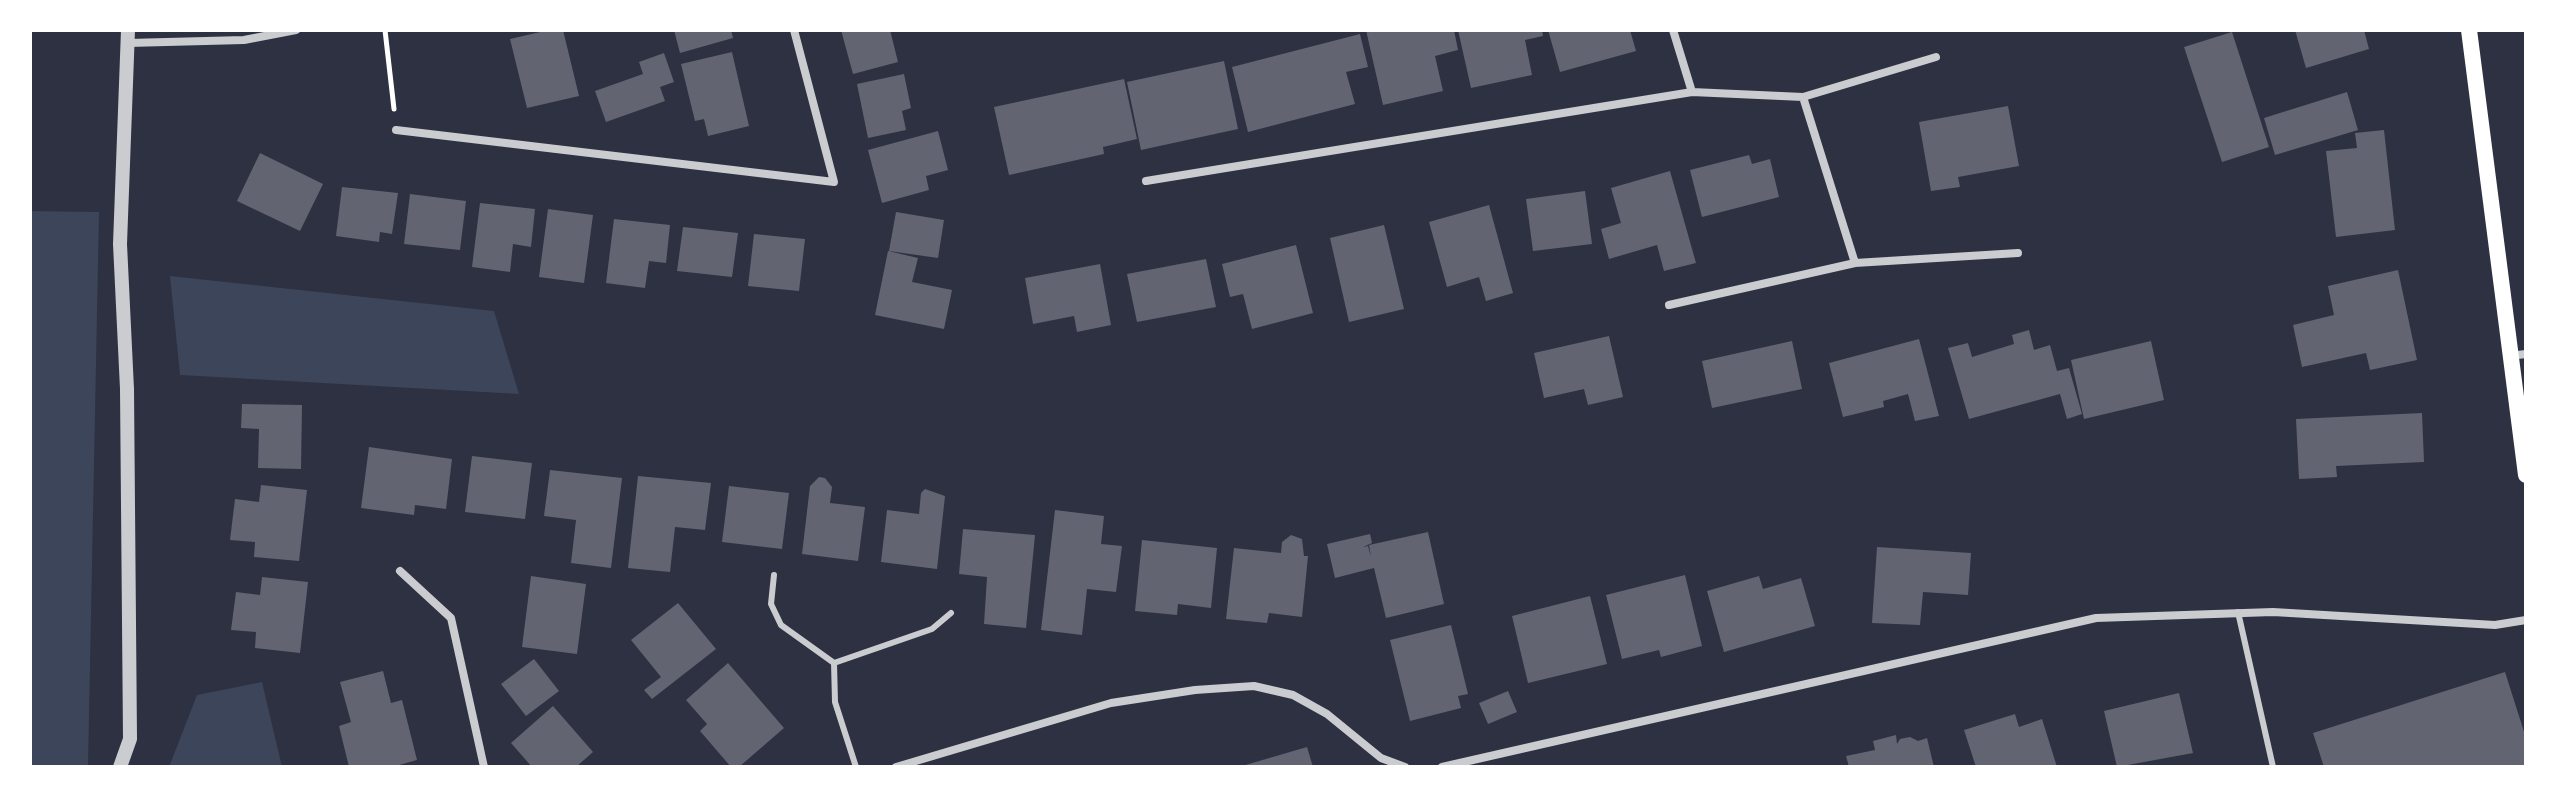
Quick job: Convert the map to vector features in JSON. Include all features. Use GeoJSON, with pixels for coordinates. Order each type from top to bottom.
{"type":"FeatureCollection","features":[{"type":"Feature","properties":{"kind":"main road"},"geometry":{"type":"LineString","coordinates":[[2469,30],[2486,146],[2508,356],[2526,475]]}},
{"type":"Feature","properties":{"kind":"street"},"geometry":{"type":"LineString","coordinates":[[120,767],[130,739],[127,389],[120,244],[128,37],[244,40],[296,30]]}},
{"type":"Feature","properties":{"kind":"street"},"geometry":{"type":"LineString","coordinates":[[396,130],[834,182],[794,30]]}},
{"type":"Feature","properties":{"kind":"street"},"geometry":{"type":"LineString","coordinates":[[1673,30],[1692,92]]}},
{"type":"Feature","properties":{"kind":"street"},"geometry":{"type":"LineString","coordinates":[[1146,181],[1692,92],[1803,97],[1936,57]]}},
{"type":"Feature","properties":{"kind":"street"},"geometry":{"type":"LineString","coordinates":[[1803,97],[1855,263]]}},
{"type":"Feature","properties":{"kind":"street"},"geometry":{"type":"LineString","coordinates":[[1669,305],[1855,263],[2018,253]]}},
{"type":"Feature","properties":{"kind":"street"},"geometry":{"type":"LineString","coordinates":[[2508,356],[2526,354]]}},
{"type":"Feature","properties":{"kind":"street"},"geometry":{"type":"LineString","coordinates":[[400,571],[451,618],[484,767]]}},
{"type":"Feature","properties":{"kind":"street"},"geometry":{"type":"LineString","coordinates":[[1442,767],[2096,618],[2238,612],[2495,625],[2526,620]]}},
{"type":"Feature","properties":{"kind":"street"},"geometry":{"type":"LineString","coordinates":[[896,767],[1111,703],[1195,690],[1254,686],[1293,695],[1327,714],[1381,758],[1405,767]]}},
{"type":"Feature","properties":{"kind":"lane"},"geometry":{"type":"LineString","coordinates":[[774,575],[771,604],[781,625],[834,663]]}},
{"type":"Feature","properties":{"kind":"lane"},"geometry":{"type":"LineString","coordinates":[[2238,612],[2273,767]]}},
{"type":"Feature","properties":{"kind":"lane"},"geometry":{"type":"LineString","coordinates":[[834,663],[932,629],[951,613]]}},
{"type":"Feature","properties":{"kind":"lane"},"geometry":{"type":"LineString","coordinates":[[834,663],[835,702],[856,767]]}},
{"type":"Feature","properties":{"kind":"path"},"geometry":{"type":"LineString","coordinates":[[385,30],[396,130]]}},
{"type":"Feature","properties":{"kind":"shaded area"},"geometry":{"type":"Polygon","coordinates":[[[30,211],[99,212],[88,767],[30,767],[30,211]]]}},
{"type":"Feature","properties":{"kind":"shaded area"},"geometry":{"type":"Polygon","coordinates":[[[170,276],[494,311],[519,394],[180,375],[170,276]]]}},
{"type":"Feature","properties":{"kind":"shaded area"},"geometry":{"type":"Polygon","coordinates":[[[262,682],[282,767],[169,767],[197,695],[262,682]]]}},
{"type":"Feature","properties":{"kind":"building"},"geometry":{"type":"Polygon","coordinates":[[[563,30],[579,96],[527,108],[510,39],[563,30]]]}},
{"type":"Feature","properties":{"kind":"building"},"geometry":{"type":"Polygon","coordinates":[[[674,30],[731,30],[733,38],[680,53],[674,30]]]}},
{"type":"Feature","properties":{"kind":"building"},"geometry":{"type":"Polygon","coordinates":[[[841,30],[890,30],[898,62],[853,74],[841,30]]]}},
{"type":"Feature","properties":{"kind":"building"},"geometry":{"type":"Polygon","coordinates":[[[1366,30],[1454,30],[1458,50],[1435,56],[1443,91],[1383,105],[1366,30]]]}},
{"type":"Feature","properties":{"kind":"building"},"geometry":{"type":"Polygon","coordinates":[[[1458,30],[1542,30],[1543,36],[1525,40],[1532,75],[1471,88],[1458,30]]]}},
{"type":"Feature","properties":{"kind":"building"},"geometry":{"type":"Polygon","coordinates":[[[1548,30],[1630,30],[1636,51],[1560,72],[1548,30]]]}},
{"type":"Feature","properties":{"kind":"building"},"geometry":{"type":"Polygon","coordinates":[[[2295,30],[2364,30],[2369,49],[2306,68],[2295,30]]]}},
{"type":"Feature","properties":{"kind":"building"},"geometry":{"type":"Polygon","coordinates":[[[2232,32],[2269,147],[2222,162],[2184,47],[2232,32]]]}},
{"type":"Feature","properties":{"kind":"building"},"geometry":{"type":"Polygon","coordinates":[[[1360,34],[1368,67],[1346,72],[1355,104],[1248,132],[1232,67],[1360,34]]]}},
{"type":"Feature","properties":{"kind":"building"},"geometry":{"type":"Polygon","coordinates":[[[732,52],[749,126],[708,136],[704,119],[695,121],[681,64],[732,52]]]}},
{"type":"Feature","properties":{"kind":"building"},"geometry":{"type":"Polygon","coordinates":[[[664,53],[674,82],[660,87],[665,101],[606,122],[595,91],[643,74],[639,62],[664,53]]]}},
{"type":"Feature","properties":{"kind":"building"},"geometry":{"type":"Polygon","coordinates":[[[1224,61],[1238,129],[1141,150],[1127,82],[1224,61]]]}},
{"type":"Feature","properties":{"kind":"building"},"geometry":{"type":"Polygon","coordinates":[[[904,74],[911,108],[902,111],[906,130],[868,138],[857,84],[904,74]]]}},
{"type":"Feature","properties":{"kind":"building"},"geometry":{"type":"Polygon","coordinates":[[[1124,79],[1137,139],[1103,147],[1104,154],[1009,175],[994,107],[1124,79]]]}},
{"type":"Feature","properties":{"kind":"building"},"geometry":{"type":"Polygon","coordinates":[[[2347,92],[2358,130],[2275,155],[2264,118],[2347,92]]]}},
{"type":"Feature","properties":{"kind":"building"},"geometry":{"type":"Polygon","coordinates":[[[2008,106],[2019,166],[1958,177],[1960,187],[1931,191],[1919,122],[2008,106]]]}},
{"type":"Feature","properties":{"kind":"building"},"geometry":{"type":"Polygon","coordinates":[[[2384,130],[2395,230],[2336,237],[2326,151],[2357,148],[2355,133],[2384,130]]]}},
{"type":"Feature","properties":{"kind":"building"},"geometry":{"type":"Polygon","coordinates":[[[938,131],[948,170],[926,176],[929,190],[882,203],[868,150],[938,131]]]}},
{"type":"Feature","properties":{"kind":"building"},"geometry":{"type":"Polygon","coordinates":[[[260,153],[323,184],[300,231],[237,201],[260,153]]]}},
{"type":"Feature","properties":{"kind":"building"},"geometry":{"type":"Polygon","coordinates":[[[1749,155],[1752,164],[1770,159],[1779,197],[1702,217],[1690,170],[1749,155]]]}},
{"type":"Feature","properties":{"kind":"building"},"geometry":{"type":"Polygon","coordinates":[[[1670,171],[1696,263],[1664,271],[1657,245],[1609,259],[1601,229],[1621,223],[1611,188],[1670,171]]]}},
{"type":"Feature","properties":{"kind":"building"},"geometry":{"type":"Polygon","coordinates":[[[342,187],[398,193],[392,234],[380,232],[379,242],[336,236],[342,187]]]}},
{"type":"Feature","properties":{"kind":"building"},"geometry":{"type":"Polygon","coordinates":[[[1585,191],[1592,244],[1533,251],[1526,199],[1585,191]]]}},
{"type":"Feature","properties":{"kind":"building"},"geometry":{"type":"Polygon","coordinates":[[[410,194],[466,201],[460,250],[404,244],[410,194]]]}},
{"type":"Feature","properties":{"kind":"building"},"geometry":{"type":"Polygon","coordinates":[[[480,203],[535,209],[531,247],[513,244],[510,272],[472,267],[480,203]]]}},
{"type":"Feature","properties":{"kind":"building"},"geometry":{"type":"Polygon","coordinates":[[[1489,205],[1513,293],[1486,301],[1479,277],[1447,287],[1429,222],[1489,205]]]}},
{"type":"Feature","properties":{"kind":"building"},"geometry":{"type":"Polygon","coordinates":[[[548,209],[593,215],[584,283],[539,277],[548,209]]]}},
{"type":"Feature","properties":{"kind":"building"},"geometry":{"type":"Polygon","coordinates":[[[896,212],[944,220],[938,258],[889,251],[896,212]]]}},
{"type":"Feature","properties":{"kind":"building"},"geometry":{"type":"Polygon","coordinates":[[[614,219],[670,225],[666,263],[649,261],[645,288],[606,283],[614,219]]]}},
{"type":"Feature","properties":{"kind":"building"},"geometry":{"type":"Polygon","coordinates":[[[1384,225],[1404,309],[1349,322],[1330,238],[1384,225]]]}},
{"type":"Feature","properties":{"kind":"building"},"geometry":{"type":"Polygon","coordinates":[[[683,227],[738,233],[732,277],[677,271],[683,227]]]}},
{"type":"Feature","properties":{"kind":"building"},"geometry":{"type":"Polygon","coordinates":[[[754,234],[805,239],[799,291],[748,286],[754,234]]]}},
{"type":"Feature","properties":{"kind":"building"},"geometry":{"type":"Polygon","coordinates":[[[1296,245],[1313,313],[1252,329],[1243,294],[1230,297],[1222,264],[1296,245]]]}},
{"type":"Feature","properties":{"kind":"building"},"geometry":{"type":"Polygon","coordinates":[[[888,251],[918,258],[912,282],[952,290],[944,329],[875,315],[888,251]]]}},
{"type":"Feature","properties":{"kind":"building"},"geometry":{"type":"Polygon","coordinates":[[[1206,259],[1216,307],[1137,322],[1127,274],[1206,259]]]}},
{"type":"Feature","properties":{"kind":"building"},"geometry":{"type":"Polygon","coordinates":[[[1100,264],[1111,325],[1077,332],[1074,316],[1033,324],[1025,278],[1100,264]]]}},
{"type":"Feature","properties":{"kind":"building"},"geometry":{"type":"Polygon","coordinates":[[[2398,270],[2417,360],[2370,370],[2366,353],[2302,367],[2293,325],[2334,315],[2328,286],[2398,270]]]}},
{"type":"Feature","properties":{"kind":"building"},"geometry":{"type":"Polygon","coordinates":[[[2029,330],[2034,350],[2050,345],[2057,371],[2069,368],[2082,414],[2067,419],[2060,394],[1969,419],[1948,348],[1968,343],[1972,357],[2014,344],[2012,335],[2029,330]]]}},
{"type":"Feature","properties":{"kind":"building"},"geometry":{"type":"Polygon","coordinates":[[[1609,336],[1623,397],[1588,405],[1584,389],[1544,398],[1534,353],[1609,336]]]}},
{"type":"Feature","properties":{"kind":"building"},"geometry":{"type":"Polygon","coordinates":[[[1919,339],[1939,416],[1915,421],[1908,394],[1883,401],[1884,407],[1843,417],[1829,363],[1919,339]]]}},
{"type":"Feature","properties":{"kind":"building"},"geometry":{"type":"Polygon","coordinates":[[[1792,341],[1802,389],[1712,408],[1702,361],[1792,341]]]}},
{"type":"Feature","properties":{"kind":"building"},"geometry":{"type":"Polygon","coordinates":[[[2151,341],[2164,400],[2084,419],[2071,360],[2151,341]]]}},
{"type":"Feature","properties":{"kind":"building"},"geometry":{"type":"Polygon","coordinates":[[[242,404],[302,405],[301,469],[258,468],[259,429],[241,428],[242,404]]]}},
{"type":"Feature","properties":{"kind":"building"},"geometry":{"type":"Polygon","coordinates":[[[2422,413],[2424,462],[2336,466],[2337,477],[2299,479],[2296,419],[2422,413]]]}},
{"type":"Feature","properties":{"kind":"building"},"geometry":{"type":"Polygon","coordinates":[[[369,447],[452,459],[446,509],[415,505],[414,515],[361,508],[369,447]]]}},
{"type":"Feature","properties":{"kind":"building"},"geometry":{"type":"Polygon","coordinates":[[[472,456],[532,463],[525,519],[465,512],[472,456]]]}},
{"type":"Feature","properties":{"kind":"building"},"geometry":{"type":"Polygon","coordinates":[[[550,470],[622,478],[611,568],[571,563],[576,520],[544,516],[550,470]]]}},
{"type":"Feature","properties":{"kind":"building"},"geometry":{"type":"Polygon","coordinates":[[[638,476],[711,483],[705,530],[675,527],[670,572],[628,568],[638,476]]]}},
{"type":"Feature","properties":{"kind":"building"},"geometry":{"type":"Polygon","coordinates":[[[819,477],[825,478],[832,487],[830,503],[865,507],[858,561],[802,554],[810,486],[819,477]]]}},
{"type":"Feature","properties":{"kind":"building"},"geometry":{"type":"Polygon","coordinates":[[[261,485],[307,490],[299,561],[254,557],[255,542],[230,540],[235,499],[259,502],[261,485]]]}},
{"type":"Feature","properties":{"kind":"building"},"geometry":{"type":"Polygon","coordinates":[[[729,486],[789,493],[782,549],[722,542],[729,486]]]}},
{"type":"Feature","properties":{"kind":"building"},"geometry":{"type":"Polygon","coordinates":[[[925,489],[945,496],[937,569],[881,562],[887,510],[919,514],[921,493],[925,489]]]}},
{"type":"Feature","properties":{"kind":"building"},"geometry":{"type":"Polygon","coordinates":[[[1055,510],[1104,516],[1101,544],[1122,546],[1116,592],[1087,589],[1082,635],[1041,630],[1055,510]]]}},
{"type":"Feature","properties":{"kind":"building"},"geometry":{"type":"Polygon","coordinates":[[[963,529],[1035,535],[1026,628],[984,624],[987,577],[959,574],[963,529]]]}},
{"type":"Feature","properties":{"kind":"building"},"geometry":{"type":"Polygon","coordinates":[[[1428,532],[1444,604],[1386,618],[1374,568],[1335,578],[1327,544],[1370,534],[1372,543],[1363,547],[1368,546],[1371,557],[1369,545],[1428,532]]]}},
{"type":"Feature","properties":{"kind":"building"},"geometry":{"type":"Polygon","coordinates":[[[1291,535],[1302,539],[1304,556],[1308,556],[1302,617],[1269,613],[1267,623],[1226,619],[1234,548],[1281,553],[1282,542],[1291,535]]]}},
{"type":"Feature","properties":{"kind":"building"},"geometry":{"type":"Polygon","coordinates":[[[1142,540],[1217,548],[1211,608],[1178,604],[1177,615],[1135,611],[1142,540]]]}},
{"type":"Feature","properties":{"kind":"building"},"geometry":{"type":"Polygon","coordinates":[[[1877,547],[1971,553],[1968,595],[1923,592],[1920,625],[1872,623],[1877,547]]]}},
{"type":"Feature","properties":{"kind":"building"},"geometry":{"type":"Polygon","coordinates":[[[1685,575],[1702,646],[1661,657],[1659,650],[1622,659],[1606,595],[1685,575]]]}},
{"type":"Feature","properties":{"kind":"building"},"geometry":{"type":"Polygon","coordinates":[[[531,576],[586,584],[577,654],[522,647],[531,576]]]}},
{"type":"Feature","properties":{"kind":"building"},"geometry":{"type":"Polygon","coordinates":[[[1759,576],[1763,589],[1801,578],[1815,626],[1724,652],[1707,591],[1759,576]]]}},
{"type":"Feature","properties":{"kind":"building"},"geometry":{"type":"Polygon","coordinates":[[[262,577],[308,582],[300,653],[255,648],[256,632],[231,630],[236,592],[260,595],[262,577]]]}},
{"type":"Feature","properties":{"kind":"building"},"geometry":{"type":"Polygon","coordinates":[[[1590,596],[1607,664],[1528,683],[1512,616],[1590,596]]]}},
{"type":"Feature","properties":{"kind":"building"},"geometry":{"type":"Polygon","coordinates":[[[678,603],[716,649],[652,699],[644,690],[661,677],[631,640],[678,603]]]}},
{"type":"Feature","properties":{"kind":"building"},"geometry":{"type":"Polygon","coordinates":[[[1451,625],[1468,694],[1458,696],[1461,708],[1410,721],[1390,640],[1451,625]]]}},
{"type":"Feature","properties":{"kind":"building"},"geometry":{"type":"Polygon","coordinates":[[[534,659],[559,691],[526,716],[501,684],[534,659]]]}},
{"type":"Feature","properties":{"kind":"building"},"geometry":{"type":"Polygon","coordinates":[[[728,663],[784,728],[739,767],[731,767],[700,731],[707,724],[686,700],[728,663]]]}},
{"type":"Feature","properties":{"kind":"building"},"geometry":{"type":"Polygon","coordinates":[[[383,671],[391,703],[402,700],[417,760],[392,767],[349,767],[339,726],[351,722],[340,682],[383,671]]]}},
{"type":"Feature","properties":{"kind":"building"},"geometry":{"type":"Polygon","coordinates":[[[2505,672],[2526,738],[2526,767],[2324,767],[2313,733],[2505,672]]]}},
{"type":"Feature","properties":{"kind":"building"},"geometry":{"type":"Polygon","coordinates":[[[1508,691],[1517,712],[1488,724],[1479,703],[1508,691]]]}},
{"type":"Feature","properties":{"kind":"building"},"geometry":{"type":"Polygon","coordinates":[[[2179,693],[2193,753],[2117,767],[2104,711],[2179,693]]]}},
{"type":"Feature","properties":{"kind":"building"},"geometry":{"type":"Polygon","coordinates":[[[553,706],[593,752],[576,767],[532,767],[511,743],[553,706]]]}},
{"type":"Feature","properties":{"kind":"building"},"geometry":{"type":"Polygon","coordinates":[[[2015,714],[2019,727],[2042,719],[2057,767],[1976,767],[1964,730],[2015,714]]]}},
{"type":"Feature","properties":{"kind":"building"},"geometry":{"type":"Polygon","coordinates":[[[1896,735],[1897,744],[1900,739],[1910,737],[1918,741],[1927,738],[1934,767],[1849,767],[1846,756],[1875,750],[1873,741],[1896,735]]]}},
{"type":"Feature","properties":{"kind":"building"},"geometry":{"type":"Polygon","coordinates":[[[1307,747],[1313,767],[1242,767],[1242,766],[1307,747]]]}}]}
